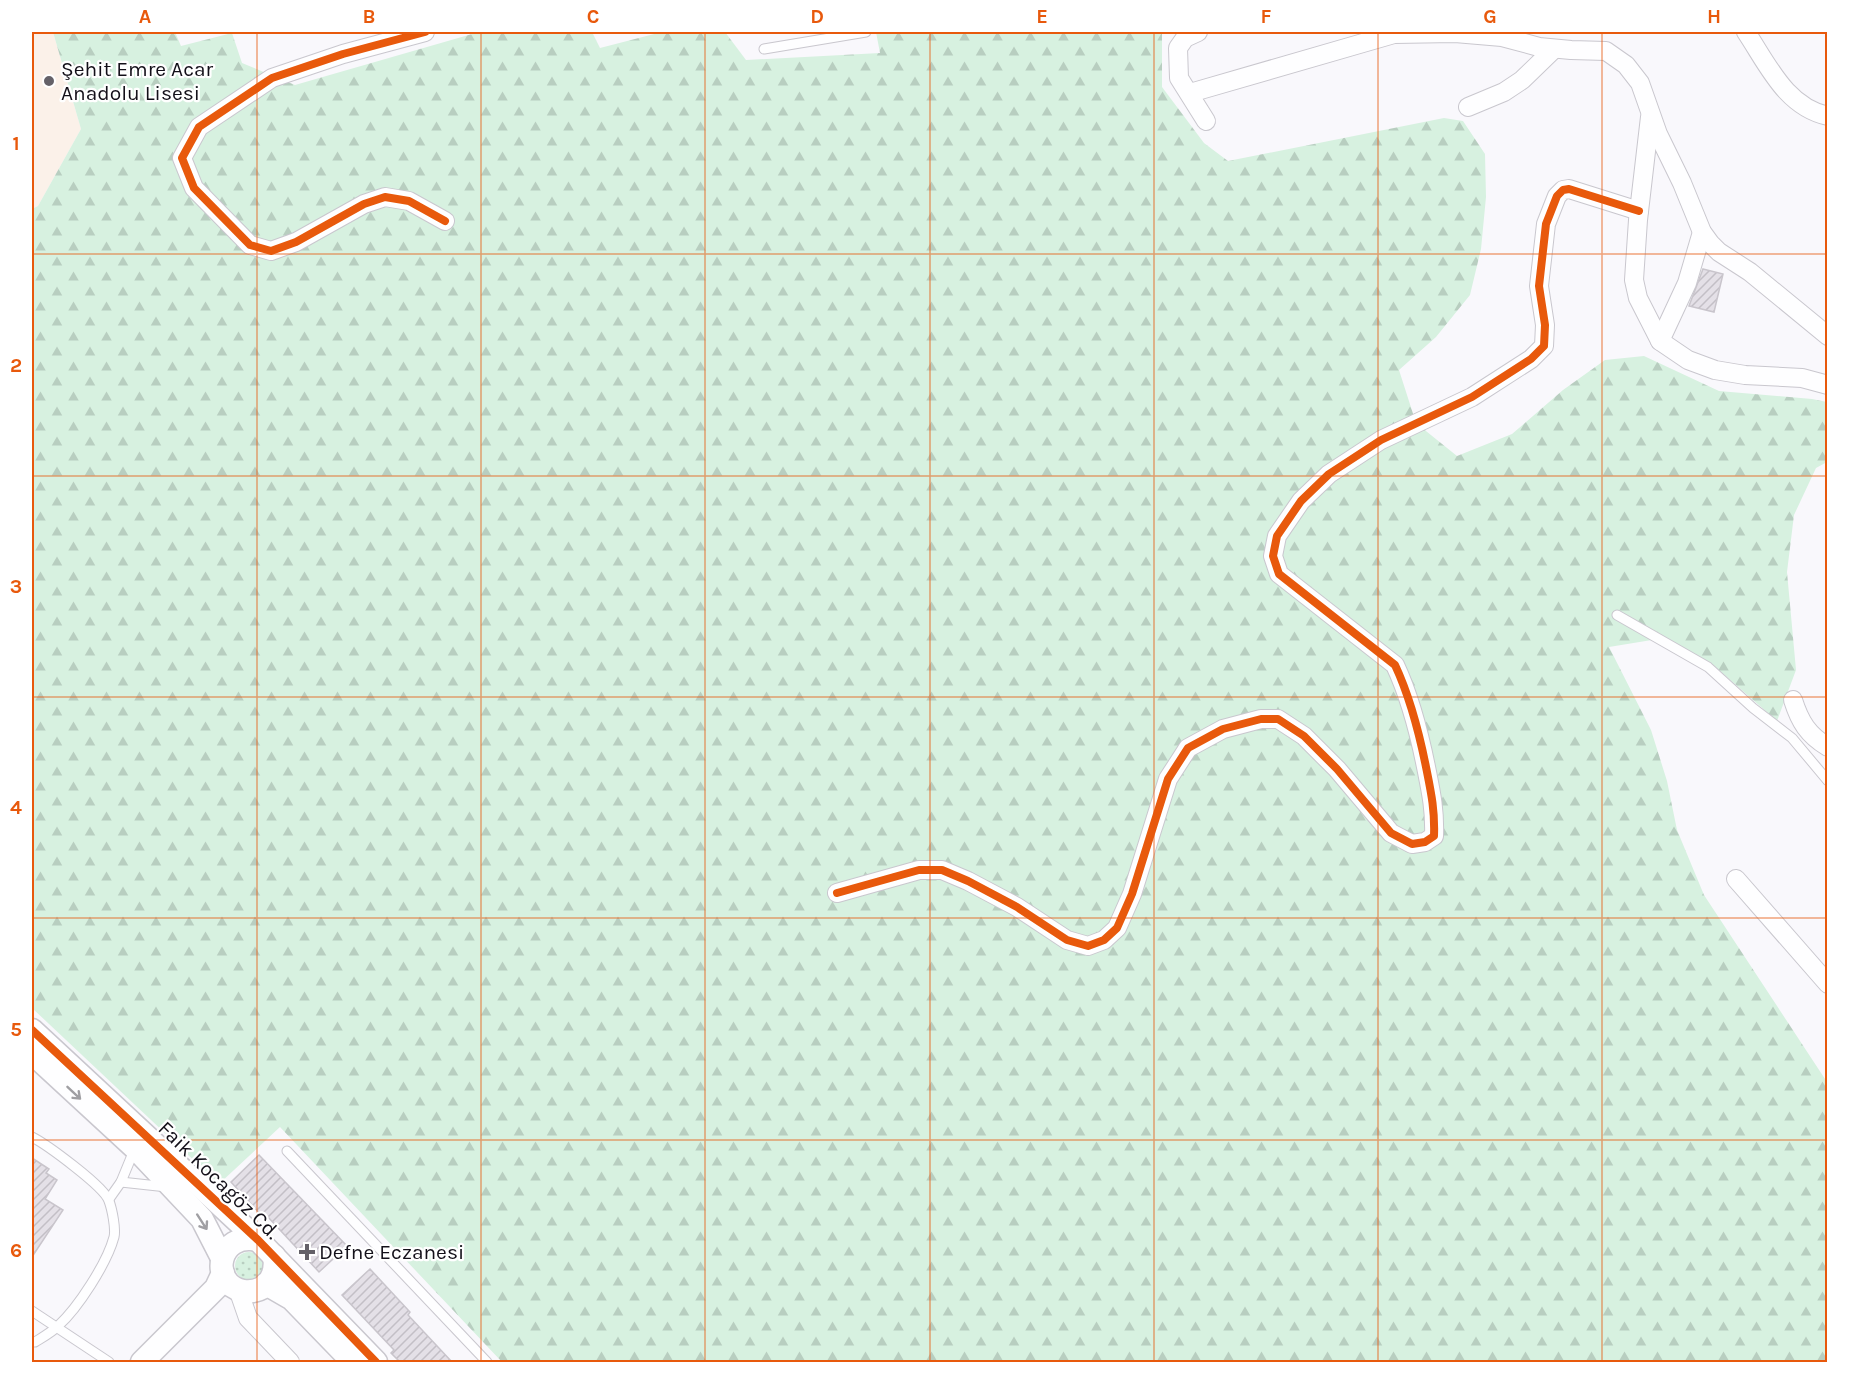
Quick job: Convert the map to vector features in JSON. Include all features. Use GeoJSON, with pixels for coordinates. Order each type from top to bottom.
{"type":"FeatureCollection","features":[{"type":"Feature","properties":{"kind":"street"},"geometry":{"type":"LineString","coordinates":[[425,32],[343,54],[272,78],[199,127],[182,158],[194,188],[250,245],[271,251],[296,242],[364,204],[385,197],[409,201],[445,221]]}},
{"type":"Feature","properties":{"kind":"street"},"geometry":{"type":"LineString","coordinates":[[1206,121],[1179,78],[1178,48],[1192,35],[1207,32]]}},
{"type":"Feature","properties":{"kind":"street"},"geometry":{"type":"LineString","coordinates":[[1190,93],[1394,34],[1432,32],[1502,37],[1554,49],[1606,51],[1626,65],[1640,83],[1658,134],[1682,183],[1702,232],[1719,252],[1749,272],[1827,336]]}},
{"type":"Feature","properties":{"kind":"street"},"geometry":{"type":"LineString","coordinates":[[1746,32],[1792,99],[1827,116]]}},
{"type":"Feature","properties":{"kind":"street"},"geometry":{"type":"LineString","coordinates":[[1468,107],[1504,92],[1522,80],[1554,49]]}},
{"type":"Feature","properties":{"kind":"street"},"geometry":{"type":"LineString","coordinates":[[1651,114],[1639,211],[1634,280],[1638,298],[1660,340],[1688,360],[1714,370],[1746,375],[1802,378],[1827,385]]}},
{"type":"Feature","properties":{"kind":"street"},"geometry":{"type":"LineString","coordinates":[[837,893],[919,870],[942,870],[1017,907],[1067,940],[1088,946],[1104,940],[1118,928],[1132,894],[1168,780],[1177,763],[1188,748],[1224,729],[1261,719],[1278,719],[1304,736],[1337,769],[1391,833],[1412,844],[1425,842],[1434,836],[1435,814],[1417,726],[1395,664],[1279,574],[1273,556],[1277,536],[1301,501],[1329,474],[1381,440],[1472,396],[1531,359],[1544,346],[1545,325],[1539,286],[1545,224],[1557,196],[1563,190],[1569,189],[1639,211]]}},
{"type":"Feature","properties":{"kind":"street"},"geometry":{"type":"LineString","coordinates":[[1660,340],[1687,284],[1702,232]]}},
{"type":"Feature","properties":{"kind":"street"},"geometry":{"type":"LineString","coordinates":[[1793,700],[1808,733],[1827,747]]}},
{"type":"Feature","properties":{"kind":"street"},"geometry":{"type":"LineString","coordinates":[[1736,879],[1827,984]]}},
{"type":"Feature","properties":{"kind":"street","name":"Faik Kocagöz Cd."},"geometry":{"type":"LineString","coordinates":[[32,1030],[258,1240],[376,1362]]}},
{"type":"Feature","properties":{"kind":"street"},"geometry":{"type":"LineString","coordinates":[[32,1053],[135,1148],[202,1219],[248,1318],[290,1362]]}},
{"type":"Feature","properties":{"kind":"street"},"geometry":{"type":"LineString","coordinates":[[160,1362],[228,1273],[225,1251],[243,1238],[258,1240]]}},
{"type":"Feature","properties":{"kind":"street"},"geometry":{"type":"LineString","coordinates":[[228,1273],[253,1291],[266,1284],[274,1271],[274,1256]]}},
{"type":"Feature","properties":{"kind":"street"},"geometry":{"type":"LineString","coordinates":[[142,1362],[228,1273]]}},
{"type":"Feature","properties":{"kind":"street"},"geometry":{"type":"LineString","coordinates":[[266,1284],[292,1299],[353,1362]]}},
{"type":"Feature","properties":{"kind":"lane"},"geometry":{"type":"LineString","coordinates":[[764,49],[866,32]]}},
{"type":"Feature","properties":{"kind":"lane"},"geometry":{"type":"LineString","coordinates":[[1617,615],[1708,667],[1753,708],[1792,738],[1827,781]]}},
{"type":"Feature","properties":{"kind":"lane"},"geometry":{"type":"LineString","coordinates":[[32,1137],[44,1143],[109,1199],[115,1235],[100,1268],[77,1305],[58,1327],[32,1342]]}},
{"type":"Feature","properties":{"kind":"lane"},"geometry":{"type":"LineString","coordinates":[[109,1199],[121,1182],[135,1148]]}},
{"type":"Feature","properties":{"kind":"lane"},"geometry":{"type":"LineString","coordinates":[[287,1151],[487,1362]]}},
{"type":"Feature","properties":{"kind":"lane"},"geometry":{"type":"LineString","coordinates":[[121,1182],[172,1188]]}},
{"type":"Feature","properties":{"kind":"lane"},"geometry":{"type":"LineString","coordinates":[[32,1311],[110,1362]]}},
{"type":"Feature","properties":{"kind":"shaded area","name":"Şehit Emre Acar Anadolu Lisesi"},"geometry":{"type":"Polygon","coordinates":[[[32,32],[53,32],[81,129],[38,206],[32,209],[32,32]]]}},
{"type":"Feature","properties":{"kind":"green space"},"geometry":{"type":"Polygon","coordinates":[[[53,32],[175,32],[181,46],[232,33],[242,63],[295,85],[479,32],[592,32],[600,48],[662,32],[725,32],[746,60],[880,53],[876,32],[1165,32],[1162,34],[1162,87],[1204,143],[1228,161],[1444,118],[1463,121],[1485,154],[1486,197],[1481,249],[1470,295],[1436,337],[1399,370],[1416,423],[1457,456],[1512,434],[1563,390],[1605,360],[1644,356],[1719,391],[1827,402],[1827,462],[1816,468],[1794,515],[1787,572],[1796,670],[1777,721],[1720,671],[1664,638],[1609,647],[1651,730],[1667,781],[1677,830],[1704,895],[1827,1082],[1827,1362],[502,1362],[280,1127],[219,1184],[32,1008],[32,209],[38,206],[81,129],[53,32]]]}},
{"type":"Feature","properties":{"kind":"green space"},"geometry":{"type":"Polygon","coordinates":[[[249,1252],[259,1256],[263,1266],[259,1276],[249,1280],[239,1276],[235,1266],[239,1256],[249,1252]]]}},
{"type":"Feature","properties":{"kind":"building"},"geometry":{"type":"Polygon","coordinates":[[[1703,269],[1723,274],[1714,312],[1689,306],[1703,269]]]}},
{"type":"Feature","properties":{"kind":"building"},"geometry":{"type":"Polygon","coordinates":[[[259,1155],[347,1246],[319,1272],[267,1216],[264,1218],[231,1182],[259,1155]]]}},
{"type":"Feature","properties":{"kind":"building"},"geometry":{"type":"Polygon","coordinates":[[[32,1158],[49,1169],[46,1173],[57,1180],[45,1199],[63,1210],[32,1257],[32,1158]]]}},
{"type":"Feature","properties":{"kind":"building"},"geometry":{"type":"Polygon","coordinates":[[[370,1269],[410,1312],[408,1315],[452,1362],[400,1362],[391,1353],[394,1350],[342,1295],[370,1269]]]}},
{"type":"Feature","properties":{"kind":"cycle path"},"geometry":{"type":"LineString","coordinates":[[425,32],[343,54],[272,78],[199,127],[182,158],[194,188],[250,245],[271,251],[296,242],[364,204],[385,197],[409,201],[445,221]]}},
{"type":"Feature","properties":{"kind":"cycle path"},"geometry":{"type":"LineString","coordinates":[[837,893],[919,870],[942,870],[1017,907],[1067,940],[1088,946],[1104,940],[1117,928],[1132,894],[1168,779],[1188,748],[1223,729],[1261,719],[1278,719],[1304,736],[1337,769],[1391,833],[1412,844],[1425,842],[1434,836],[1428,776],[1410,702],[1395,665],[1279,574],[1273,556],[1277,536],[1301,501],[1329,474],[1381,440],[1472,397],[1531,359],[1544,346],[1545,325],[1539,286],[1546,224],[1557,196],[1563,190],[1569,189],[1639,211]]}},
{"type":"Feature","properties":{"kind":"cycle path"},"geometry":{"type":"LineString","coordinates":[[32,1030],[258,1240],[376,1362]]}},
{"type":"Feature","properties":{"kind":"place","name":"Şehit Emre Acar Anadolu Lisesi"},"geometry":{"type":"Point","coordinates":[49,81]}},
{"type":"Feature","properties":{"kind":"place","name":"Defne Eczanesi"},"geometry":{"type":"Point","coordinates":[307,1252]}}]}
